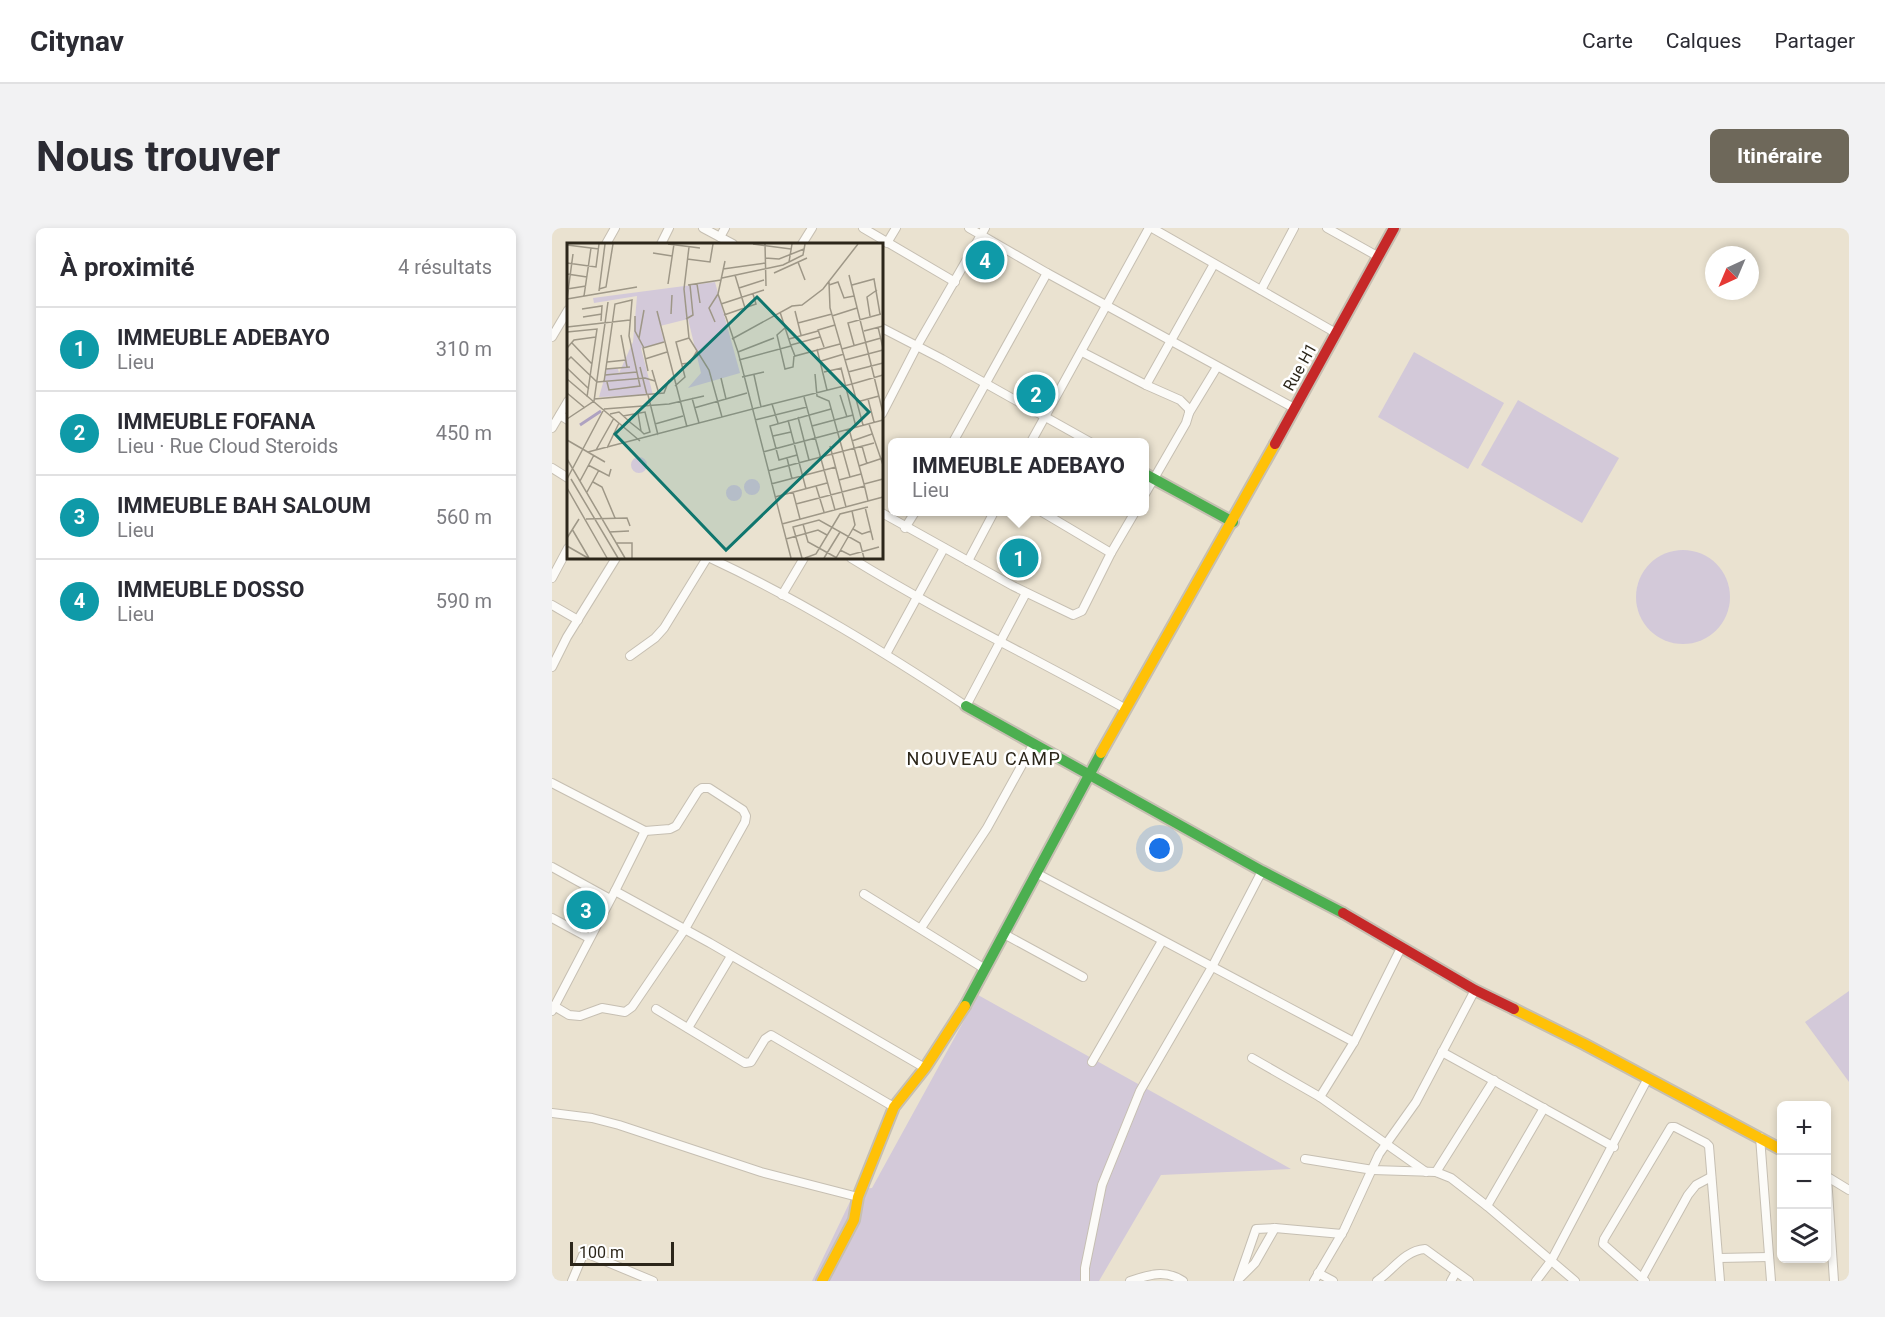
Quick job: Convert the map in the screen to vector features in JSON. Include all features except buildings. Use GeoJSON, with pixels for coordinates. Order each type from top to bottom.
{"type":"FeatureCollection","features":[{"type":"Feature","properties":{"kind":"street"},"geometry":{"type":"LineString","coordinates":[[607,243],[615,228]]}},
{"type":"Feature","properties":{"kind":"street"},"geometry":{"type":"LineString","coordinates":[[662,243],[669,228]]}},
{"type":"Feature","properties":{"kind":"street"},"geometry":{"type":"LineString","coordinates":[[704,228],[731,243]]}},
{"type":"Feature","properties":{"kind":"street"},"geometry":{"type":"LineString","coordinates":[[720,237],[725,228]]}},
{"type":"Feature","properties":{"kind":"street"},"geometry":{"type":"LineString","coordinates":[[803,243],[812,228]]}},
{"type":"Feature","properties":{"kind":"street"},"geometry":{"type":"LineString","coordinates":[[863,228],[955,282]]}},
{"type":"Feature","properties":{"kind":"street"},"geometry":{"type":"LineString","coordinates":[[887,243],[896,228]]}},
{"type":"Feature","properties":{"kind":"street"},"geometry":{"type":"LineString","coordinates":[[969,228],[983,232],[1047,273],[1294,408]]}},
{"type":"Feature","properties":{"kind":"street"},"geometry":{"type":"LineString","coordinates":[[1033,438],[1150,228],[1336,333]]}},
{"type":"Feature","properties":{"kind":"street"},"geometry":{"type":"LineString","coordinates":[[1261,290],[1294,228]]}},
{"type":"Feature","properties":{"kind":"street"},"geometry":{"type":"LineString","coordinates":[[1327,228],[1379,257]]}},
{"type":"Feature","properties":{"kind":"street","name":"Rue H1"},"geometry":{"type":"LineString","coordinates":[[822,1281],[854,1220],[858,1197],[894,1107],[925,1068],[970,998],[1089,775],[1233,522],[1394,228]]}},
{"type":"Feature","properties":{"kind":"street"},"geometry":{"type":"LineString","coordinates":[[884,410],[917,346],[983,232]]}},
{"type":"Feature","properties":{"kind":"street"},"geometry":{"type":"LineString","coordinates":[[1146,385],[1214,264]]}},
{"type":"Feature","properties":{"kind":"street"},"geometry":{"type":"LineString","coordinates":[[955,438],[1047,273]]}},
{"type":"Feature","properties":{"kind":"street"},"geometry":{"type":"LineString","coordinates":[[553,332],[567,311]]}},
{"type":"Feature","properties":{"kind":"street"},"geometry":{"type":"LineString","coordinates":[[884,329],[1083,438]]}},
{"type":"Feature","properties":{"kind":"street"},"geometry":{"type":"LineString","coordinates":[[1082,352],[1180,400],[1190,413]]}},
{"type":"Feature","properties":{"kind":"street"},"geometry":{"type":"LineString","coordinates":[[1217,367],[1186,423],[1149,476],[1233,522]]}},
{"type":"Feature","properties":{"kind":"street"},"geometry":{"type":"LineString","coordinates":[[552,428],[567,403]]}},
{"type":"Feature","properties":{"kind":"street"},"geometry":{"type":"LineString","coordinates":[[560,415],[567,419]]}},
{"type":"Feature","properties":{"kind":"street"},"geometry":{"type":"LineString","coordinates":[[552,468],[567,477]]}},
{"type":"Feature","properties":{"kind":"street"},"geometry":{"type":"LineString","coordinates":[[884,514],[1066,613],[1078,615],[1133,516]]}},
{"type":"Feature","properties":{"kind":"street"},"geometry":{"type":"LineString","coordinates":[[906,528],[913,516]]}},
{"type":"Feature","properties":{"kind":"street"},"geometry":{"type":"LineString","coordinates":[[968,561],[992,516]]}},
{"type":"Feature","properties":{"kind":"street"},"geometry":{"type":"LineString","coordinates":[[1049,516],[1111,553]]}},
{"type":"Feature","properties":{"kind":"street"},"geometry":{"type":"LineString","coordinates":[[886,654],[944,548]]}},
{"type":"Feature","properties":{"kind":"street"},"geometry":{"type":"LineString","coordinates":[[552,578],[567,550]]}},
{"type":"Feature","properties":{"kind":"street"},"geometry":{"type":"LineString","coordinates":[[552,667],[615,560]]}},
{"type":"Feature","properties":{"kind":"street"},"geometry":{"type":"LineString","coordinates":[[630,656],[655,638],[664,628],[708,560]]}},
{"type":"Feature","properties":{"kind":"street"},"geometry":{"type":"LineString","coordinates":[[713,560],[865,640],[966,706],[1033,745],[1262,871],[1334,907],[1474,990],[1584,1044],[1777,1147]]}},
{"type":"Feature","properties":{"kind":"street"},"geometry":{"type":"LineString","coordinates":[[782,595],[803,560]]}},
{"type":"Feature","properties":{"kind":"street"},"geometry":{"type":"LineString","coordinates":[[854,560],[918,597],[1126,709]]}},
{"type":"Feature","properties":{"kind":"street"},"geometry":{"type":"LineString","coordinates":[[966,706],[1026,592]]}},
{"type":"Feature","properties":{"kind":"street"},"geometry":{"type":"LineString","coordinates":[[552,606],[578,620]]}},
{"type":"Feature","properties":{"kind":"street"},"geometry":{"type":"LineString","coordinates":[[921,928],[987,828],[1033,745]]}},
{"type":"Feature","properties":{"kind":"street"},"geometry":{"type":"LineString","coordinates":[[552,783],[645,831],[670,830],[676,826],[702,788],[709,788],[743,810],[746,816],[745,822],[685,929],[632,1007],[625,1012],[602,1008],[580,1016],[568,1015],[553,1009],[645,831]]}},
{"type":"Feature","properties":{"kind":"street"},"geometry":{"type":"LineString","coordinates":[[552,867],[685,929],[925,1068]]}},
{"type":"Feature","properties":{"kind":"street"},"geometry":{"type":"LineString","coordinates":[[1085,1281],[1085,1268],[1102,1185],[1140,1091],[1212,967],[1262,871]]}},
{"type":"Feature","properties":{"kind":"street"},"geometry":{"type":"LineString","coordinates":[[1036,873],[1354,1042]]}},
{"type":"Feature","properties":{"kind":"street"},"geometry":{"type":"LineString","coordinates":[[864,894],[985,969]]}},
{"type":"Feature","properties":{"kind":"street"},"geometry":{"type":"LineString","coordinates":[[552,918],[589,938]]}},
{"type":"Feature","properties":{"kind":"street"},"geometry":{"type":"LineString","coordinates":[[1004,933],[1083,977]]}},
{"type":"Feature","properties":{"kind":"street"},"geometry":{"type":"LineString","coordinates":[[1092,1062],[1162,941]]}},
{"type":"Feature","properties":{"kind":"street"},"geometry":{"type":"LineString","coordinates":[[1320,1097],[1354,1042],[1401,948]]}},
{"type":"Feature","properties":{"kind":"street"},"geometry":{"type":"LineString","coordinates":[[688,1028],[731,956]]}},
{"type":"Feature","properties":{"kind":"street"},"geometry":{"type":"LineString","coordinates":[[1314,1281],[1342,1234],[1379,1154],[1416,1102],[1474,990]]}},
{"type":"Feature","properties":{"kind":"street"},"geometry":{"type":"LineString","coordinates":[[656,1009],[749,1063],[765,1039],[771,1035],[894,1107]]}},
{"type":"Feature","properties":{"kind":"street"},"geometry":{"type":"LineString","coordinates":[[1442,1052],[1614,1147]]}},
{"type":"Feature","properties":{"kind":"street"},"geometry":{"type":"LineString","coordinates":[[1252,1058],[1320,1097],[1426,1172]]}},
{"type":"Feature","properties":{"kind":"street"},"geometry":{"type":"LineString","coordinates":[[1536,1281],[1551,1261],[1614,1147],[1648,1078]]}},
{"type":"Feature","properties":{"kind":"street"},"geometry":{"type":"LineString","coordinates":[[1436,1172],[1494,1080]]}},
{"type":"Feature","properties":{"kind":"street"},"geometry":{"type":"LineString","coordinates":[[1487,1206],[1544,1108]]}},
{"type":"Feature","properties":{"kind":"street"},"geometry":{"type":"LineString","coordinates":[[552,1113],[592,1118],[619,1125],[761,1172],[858,1197]]}},
{"type":"Feature","properties":{"kind":"street"},"geometry":{"type":"LineString","coordinates":[[1711,1177],[1696,1185],[1688,1195],[1643,1280],[1603,1244],[1671,1127],[1676,1127],[1709,1146],[1720,1281]]}},
{"type":"Feature","properties":{"kind":"street"},"geometry":{"type":"LineString","coordinates":[[1760,1137],[1771,1281]]}},
{"type":"Feature","properties":{"kind":"street"},"geometry":{"type":"LineString","coordinates":[[1305,1159],[1373,1170],[1436,1172],[1451,1178],[1575,1281]]}},
{"type":"Feature","properties":{"kind":"street"},"geometry":{"type":"LineString","coordinates":[[1834,1281],[1827,1176],[1849,1190]]}},
{"type":"Feature","properties":{"kind":"street"},"geometry":{"type":"LineString","coordinates":[[1239,1280],[1254,1231],[1275,1228],[1342,1234]]}},
{"type":"Feature","properties":{"kind":"street"},"geometry":{"type":"LineString","coordinates":[[1239,1280],[1255,1263],[1275,1228]]}},
{"type":"Feature","properties":{"kind":"street"},"geometry":{"type":"LineString","coordinates":[[1377,1281],[1400,1261],[1421,1249],[1425,1249],[1469,1281]]}},
{"type":"Feature","properties":{"kind":"street"},"geometry":{"type":"LineString","coordinates":[[572,1281],[583,1255],[588,1254],[653,1281]]}},
{"type":"Feature","properties":{"kind":"street"},"geometry":{"type":"LineString","coordinates":[[1719,1258],[1769,1257]]}},
{"type":"Feature","properties":{"kind":"street"},"geometry":{"type":"LineString","coordinates":[[1451,1281],[1456,1272]]}},
{"type":"Feature","properties":{"kind":"street"},"geometry":{"type":"LineString","coordinates":[[1318,1273],[1333,1281]]}},
{"type":"Feature","properties":{"kind":"street"},"geometry":{"type":"LineString","coordinates":[[1130,1281],[1155,1274],[1167,1274],[1183,1281]]}},
{"type":"Feature","properties":{"kind":"shaded area"},"geometry":{"type":"Polygon","coordinates":[[[1414,352],[1504,403],[1468,469],[1378,417],[1414,352]]]}},
{"type":"Feature","properties":{"kind":"shaded area"},"geometry":{"type":"Polygon","coordinates":[[[1518,400],[1619,458],[1582,523],[1481,465],[1518,400]]]}},
{"type":"Feature","properties":{"kind":"shaded area"},"geometry":{"type":"Polygon","coordinates":[[[1683,550],[1701,553],[1716,564],[1727,579],[1730,597],[1727,615],[1716,630],[1701,641],[1683,644],[1665,641],[1650,630],[1639,615],[1636,597],[1639,579],[1650,564],[1665,553],[1683,550]]]}},
{"type":"Feature","properties":{"kind":"shaded area"},"geometry":{"type":"Polygon","coordinates":[[[1849,991],[1849,1082],[1805,1022],[1849,991]]]}},
{"type":"Feature","properties":{"kind":"shaded area"},"geometry":{"type":"Polygon","coordinates":[[[978,995],[1291,1169],[1161,1175],[1099,1281],[812,1281],[856,1189],[872,1188],[978,995]]]}},
{"type":"Feature","properties":{"kind":"traffic: fast"},"geometry":{"type":"LineString","coordinates":[[1149,476],[1233,522]]}},
{"type":"Feature","properties":{"kind":"traffic: fast"},"geometry":{"type":"LineString","coordinates":[[966,706],[1262,871],[1343,913]]}},
{"type":"Feature","properties":{"kind":"traffic: fast"},"geometry":{"type":"LineString","coordinates":[[965,1006],[1101,753]]}},
{"type":"Feature","properties":{"kind":"traffic: slow"},"geometry":{"type":"LineString","coordinates":[[1101,753],[1275,444]]}},
{"type":"Feature","properties":{"kind":"traffic: slow"},"geometry":{"type":"LineString","coordinates":[[822,1281],[854,1220],[858,1197],[894,1107],[925,1068],[965,1006]]}},
{"type":"Feature","properties":{"kind":"traffic: slow"},"geometry":{"type":"LineString","coordinates":[[1514,1009],[1777,1147]]}},
{"type":"Feature","properties":{"kind":"traffic: jam"},"geometry":{"type":"LineString","coordinates":[[1275,444],[1394,228]]}},
{"type":"Feature","properties":{"kind":"traffic: jam"},"geometry":{"type":"LineString","coordinates":[[1343,913],[1475,990],[1514,1009]]}},
{"type":"Feature","properties":{"kind":"place","name":"IMMEUBLE DOSSO"},"geometry":{"type":"Point","coordinates":[985,260]}},
{"type":"Feature","properties":{"kind":"place","name":"IMMEUBLE FOFANA"},"geometry":{"type":"Point","coordinates":[1036,394]}},
{"type":"Feature","properties":{"kind":"place","name":"IMMEUBLE ADEBAYO"},"geometry":{"type":"Point","coordinates":[1019,558]}},
{"type":"Feature","properties":{"kind":"place","name":"IMMEUBLE BAH SALOUM"},"geometry":{"type":"Point","coordinates":[586,910]}},
{"type":"Feature","properties":{"kind":"district","name":"NOUVEAU CAMP"},"geometry":{"type":"Point","coordinates":[984,758]}}]}
